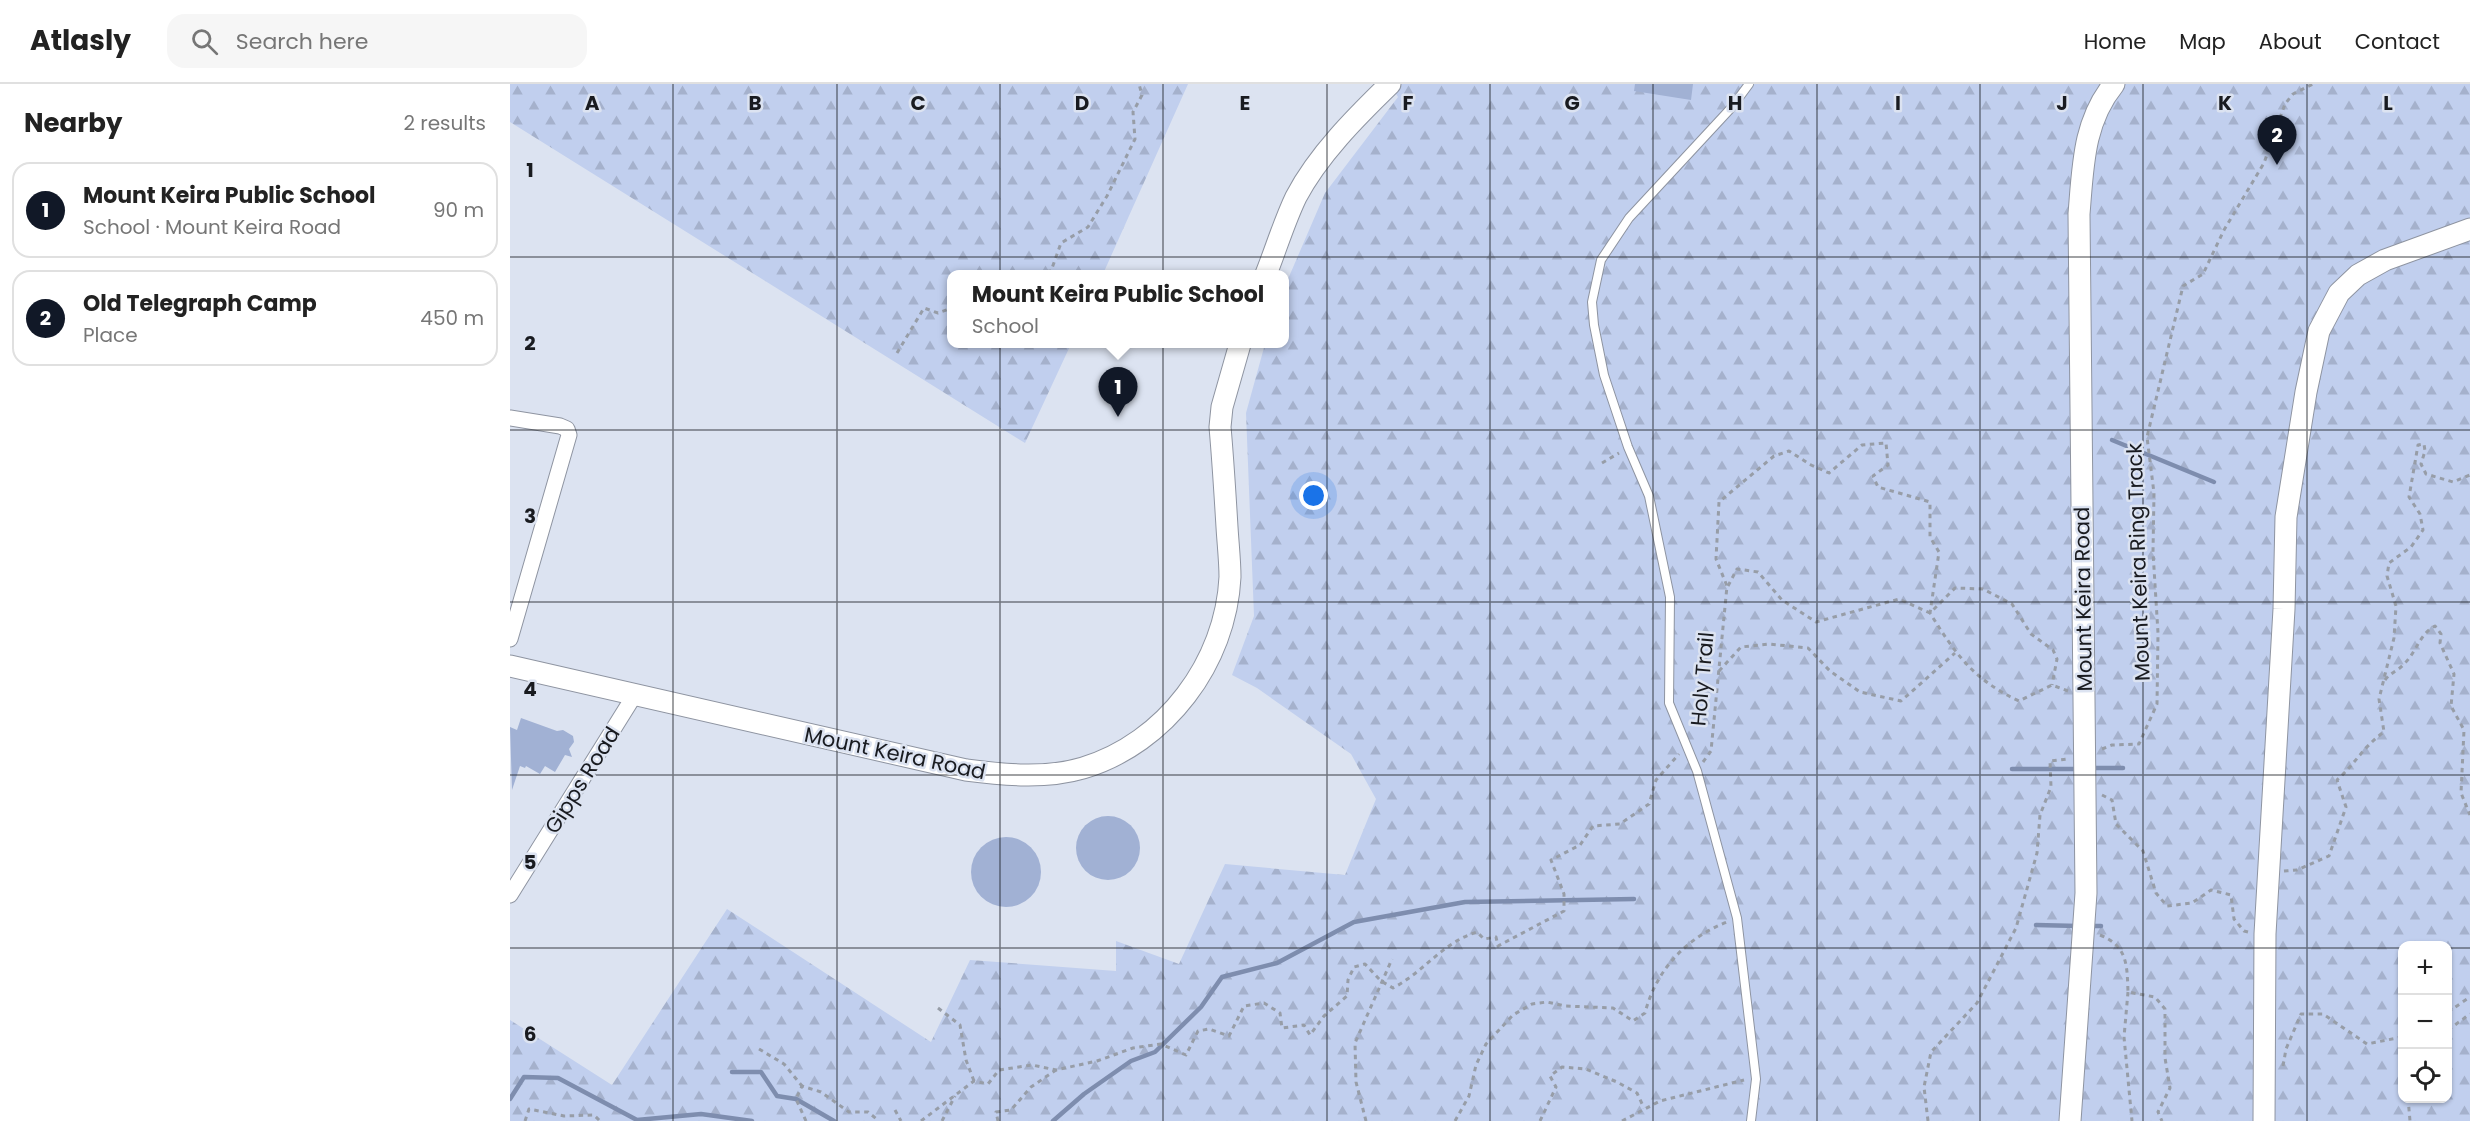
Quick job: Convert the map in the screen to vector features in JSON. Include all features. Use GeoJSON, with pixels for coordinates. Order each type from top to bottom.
{"type":"FeatureCollection","features":[{"type":"Feature","properties":{"kind":"main road"},"geometry":{"type":"LineString","coordinates":[[1268,270],[1297,196],[1322,159],[1360,114],[1390,84]]}},
{"type":"Feature","properties":{"kind":"main road","name":"Mount Keira Road"},"geometry":{"type":"LineString","coordinates":[[2070,1121],[2084,925],[2079,214],[2085,145],[2091,123],[2114,84]]}},
{"type":"Feature","properties":{"kind":"main road"},"geometry":{"type":"LineString","coordinates":[[2264,1121],[2265,934],[2284,609],[2286,517],[2306,392],[2319,331],[2339,293],[2358,275],[2385,260],[2470,229]]}},
{"type":"Feature","properties":{"kind":"main road","name":"Mount Keira Road"},"geometry":{"type":"LineString","coordinates":[[510,666],[913,760],[999,775],[1052,773],[1083,768],[1131,746],[1172,714],[1210,658],[1222,622],[1230,577],[1220,427],[1222,406],[1239,348]]}},
{"type":"Feature","properties":{"kind":"street"},"geometry":{"type":"LineString","coordinates":[[510,418],[560,426],[567,429],[569,435],[510,639]]}},
{"type":"Feature","properties":{"kind":"street","name":"Gipps Road"},"geometry":{"type":"LineString","coordinates":[[510,895],[634,696]]}},
{"type":"Feature","properties":{"kind":"lane"},"geometry":{"type":"LineString","coordinates":[[1749,84],[1732,108],[1629,218],[1600,260],[1592,302],[1594,326],[1604,375],[1628,447],[1649,496],[1671,597],[1669,704],[1697,771],[1737,918],[1756,1079],[1751,1121]]}},
{"type":"Feature","properties":{"kind":"path"},"geometry":{"type":"LineString","coordinates":[[1051,270],[1061,243],[1088,226],[1107,196],[1135,139],[1133,112],[1142,95],[1139,84]]}},
{"type":"Feature","properties":{"kind":"path","name":"Mount Keira Ring Track"},"geometry":{"type":"LineString","coordinates":[[1928,1121],[1924,1087],[1930,1052],[1977,1003],[2016,928],[2037,853],[2040,815],[2051,788],[2050,761],[2084,770],[2112,745],[2139,744],[2157,704],[2158,633],[2153,552],[2154,493],[2147,437],[2183,286],[2204,274],[2224,230],[2264,163],[2285,104],[2293,94],[2313,84]]}},
{"type":"Feature","properties":{"kind":"path"},"geometry":{"type":"LineString","coordinates":[[897,353],[924,308],[938,313],[947,310]]}},
{"type":"Feature","properties":{"kind":"path","name":"Holy Trail"},"geometry":{"type":"LineString","coordinates":[[1697,771],[1711,751],[1727,586],[1716,559],[1719,502],[1774,456],[1789,451],[1829,473],[1862,445],[1886,443],[1888,465],[1873,476],[1878,487],[1930,502],[1930,537],[1940,552],[1930,613]]}},
{"type":"Feature","properties":{"kind":"path"},"geometry":{"type":"LineString","coordinates":[[2270,872],[2297,870],[2328,856],[2346,807],[2337,780],[2356,763],[2367,744],[2384,732],[2379,699],[2394,638],[2396,606],[2387,576],[2389,563],[2411,548],[2422,530],[2420,513],[2409,497],[2418,445],[2424,444],[2425,452],[2421,464],[2426,474],[2453,482],[2470,476]]}},
{"type":"Feature","properties":{"kind":"path"},"geometry":{"type":"LineString","coordinates":[[1602,463],[1628,447]]}},
{"type":"Feature","properties":{"kind":"path"},"geometry":{"type":"LineString","coordinates":[[1727,586],[1737,569],[1758,572],[1782,600],[1816,622],[1899,599],[1930,613],[1955,653],[1992,689],[2019,701],[2052,685],[2084,697]]}},
{"type":"Feature","properties":{"kind":"path"},"geometry":{"type":"LineString","coordinates":[[1930,613],[1955,588],[1983,589],[2012,604],[2031,634],[2054,650],[2057,659],[2052,685]]}},
{"type":"Feature","properties":{"kind":"path"},"geometry":{"type":"LineString","coordinates":[[2385,681],[2391,672],[2404,665],[2427,630],[2435,626],[2441,634],[2440,643],[2454,674],[2451,706],[2464,730],[2461,793],[2470,814]]}},
{"type":"Feature","properties":{"kind":"path"},"geometry":{"type":"LineString","coordinates":[[1718,673],[1741,647],[1769,644],[1808,648],[1830,671],[1860,692],[1901,701],[1955,653]]}},
{"type":"Feature","properties":{"kind":"path"},"geometry":{"type":"LineString","coordinates":[[998,1121],[996,1112],[1011,1110],[1031,1087],[1056,1070],[1096,1061],[1134,1048],[1161,1044],[1186,1055],[1198,1031],[1209,1029],[1229,1036],[1244,1006],[1264,1003],[1280,1013],[1282,1028],[1304,1025],[1310,1035],[1324,1016],[1347,996],[1348,980],[1354,967],[1365,964],[1381,981],[1393,988],[1411,980],[1459,937],[1477,932],[1484,939],[1496,937],[1498,946],[1564,911],[1564,894],[1551,860],[1580,845],[1593,826],[1620,824],[1649,804],[1656,780],[1687,746]]}},
{"type":"Feature","properties":{"kind":"path"},"geometry":{"type":"LineString","coordinates":[[2084,770],[2112,800],[2116,824],[2143,851],[2156,893],[2167,906],[2192,903],[2211,890],[2231,896],[2234,919],[2244,931],[2265,934]]}},
{"type":"Feature","properties":{"kind":"path"},"geometry":{"type":"LineString","coordinates":[[1455,1121],[1469,1096],[1476,1065],[1485,1044],[1514,1015],[1532,1004],[1547,1002],[1565,1006],[1613,1008],[1633,1021],[1645,1013],[1650,994],[1662,973],[1681,949],[1711,928],[1737,918]]}},
{"type":"Feature","properties":{"kind":"path"},"geometry":{"type":"LineString","coordinates":[[2084,925],[2110,939],[2122,950],[2126,958],[2128,992],[2124,1036],[2132,1121]]}},
{"type":"Feature","properties":{"kind":"path"},"geometry":{"type":"LineString","coordinates":[[1366,1121],[1356,1082],[1355,1043],[1392,959]]}},
{"type":"Feature","properties":{"kind":"path"},"geometry":{"type":"LineString","coordinates":[[2128,992],[2155,997],[2165,1009],[2165,1058],[2170,1088],[2158,1112],[2162,1121]]}},
{"type":"Feature","properties":{"kind":"path"},"geometry":{"type":"LineString","coordinates":[[2452,1009],[2470,997]]}},
{"type":"Feature","properties":{"kind":"path"},"geometry":{"type":"LineString","coordinates":[[938,1008],[960,1025],[966,1060],[974,1081]]}},
{"type":"Feature","properties":{"kind":"path"},"geometry":{"type":"LineString","coordinates":[[2282,1073],[2286,1049],[2301,1014],[2323,1014],[2367,1044],[2398,1038]]}},
{"type":"Feature","properties":{"kind":"path"},"geometry":{"type":"LineString","coordinates":[[2452,1027],[2470,1014]]}},
{"type":"Feature","properties":{"kind":"path"},"geometry":{"type":"LineString","coordinates":[[759,1049],[784,1064],[802,1086],[821,1092],[849,1112],[868,1112],[879,1121]]}},
{"type":"Feature","properties":{"kind":"path"},"geometry":{"type":"LineString","coordinates":[[921,1121],[974,1081],[988,1084],[999,1070],[1032,1065],[1056,1070]]}},
{"type":"Feature","properties":{"kind":"path"},"geometry":{"type":"LineString","coordinates":[[1540,1121],[1556,1088],[1550,1076],[1562,1067],[1586,1069],[1617,1082],[1637,1093],[1644,1108]]}},
{"type":"Feature","properties":{"kind":"path"},"geometry":{"type":"LineString","coordinates":[[1622,1121],[1644,1108],[1730,1082],[1756,1079]]}},
{"type":"Feature","properties":{"kind":"path"},"geometry":{"type":"LineString","coordinates":[[802,1086],[796,1099],[806,1121]]}},
{"type":"Feature","properties":{"kind":"path"},"geometry":{"type":"LineString","coordinates":[[942,1121],[957,1092]]}},
{"type":"Feature","properties":{"kind":"path"},"geometry":{"type":"LineString","coordinates":[[2408,1103],[2410,1121]]}},
{"type":"Feature","properties":{"kind":"path"},"geometry":{"type":"LineString","coordinates":[[525,1121],[529,1108],[564,1116],[594,1115],[600,1121]]}},
{"type":"Feature","properties":{"kind":"path"},"geometry":{"type":"LineString","coordinates":[[894,1110],[901,1121]]}},
{"type":"Feature","properties":{"kind":"green space"},"geometry":{"type":"Polygon","coordinates":[[[510,84],[1188,84],[1105,270],[947,270],[947,348],[1069,348],[1025,443],[510,122],[510,84]]]}},
{"type":"Feature","properties":{"kind":"green space"},"geometry":{"type":"Polygon","coordinates":[[[1390,84],[2470,84],[2470,1121],[510,1121],[510,1020],[612,1085],[727,909],[931,1042],[970,960],[1116,971],[1116,941],[1179,964],[1225,864],[1345,875],[1376,799],[1351,754],[1257,688],[1232,675],[1254,616],[1246,413],[1264,348],[1289,348],[1289,277],[1325,193],[1398,97],[1390,84]]]}},
{"type":"Feature","properties":{"kind":"building"},"geometry":{"type":"Polygon","coordinates":[[[1635,84],[1693,84],[1691,100],[1634,91],[1635,84]]]}},
{"type":"Feature","properties":{"kind":"building"},"geometry":{"type":"Polygon","coordinates":[[[521,718],[557,731],[563,730],[573,736],[574,742],[569,749],[572,757],[565,755],[555,772],[545,766],[540,774],[526,766],[525,768],[520,766],[512,790],[510,727],[517,730],[521,718]]]}},
{"type":"Feature","properties":{"kind":"building"},"geometry":{"type":"Polygon","coordinates":[[[1108,816],[1126,822],[1134,830],[1140,848],[1134,866],[1126,874],[1108,880],[1090,874],[1082,866],[1076,848],[1082,830],[1090,822],[1108,816]]]}},
{"type":"Feature","properties":{"kind":"building"},"geometry":{"type":"Polygon","coordinates":[[[1006,837],[1019,840],[1031,847],[1038,859],[1041,872],[1038,885],[1031,897],[1019,904],[1006,907],[993,904],[981,897],[974,885],[971,872],[974,859],[981,847],[993,840],[1006,837]]]}},
{"type":"Feature","properties":{"kind":"waterway"},"geometry":{"type":"LineString","coordinates":[[2112,440],[2214,482]]}},
{"type":"Feature","properties":{"kind":"waterway"},"geometry":{"type":"LineString","coordinates":[[2090,768],[2123,768]]}},
{"type":"Feature","properties":{"kind":"waterway"},"geometry":{"type":"LineString","coordinates":[[2012,769],[2079,769]]}},
{"type":"Feature","properties":{"kind":"waterway"},"geometry":{"type":"LineString","coordinates":[[1053,1121],[1084,1094],[1131,1061],[1155,1052],[1201,1007],[1222,977],[1277,963],[1354,922],[1465,902],[1634,899]]}},
{"type":"Feature","properties":{"kind":"waterway"},"geometry":{"type":"LineString","coordinates":[[2036,925],[2078,926]]}},
{"type":"Feature","properties":{"kind":"waterway"},"geometry":{"type":"LineString","coordinates":[[2089,926],[2101,926]]}},
{"type":"Feature","properties":{"kind":"waterway"},"geometry":{"type":"LineString","coordinates":[[732,1072],[761,1072],[777,1096],[796,1099],[834,1121]]}},
{"type":"Feature","properties":{"kind":"waterway"},"geometry":{"type":"LineString","coordinates":[[510,1099],[524,1077],[558,1078],[637,1120],[701,1114],[752,1121]]}},
{"type":"Feature","properties":{"kind":"place","name":"Old Telegraph Camp"},"geometry":{"type":"Point","coordinates":[2277,165]}},
{"type":"Feature","properties":{"kind":"place","name":"Mount Keira Public School"},"geometry":{"type":"Point","coordinates":[1118,417]}}]}
